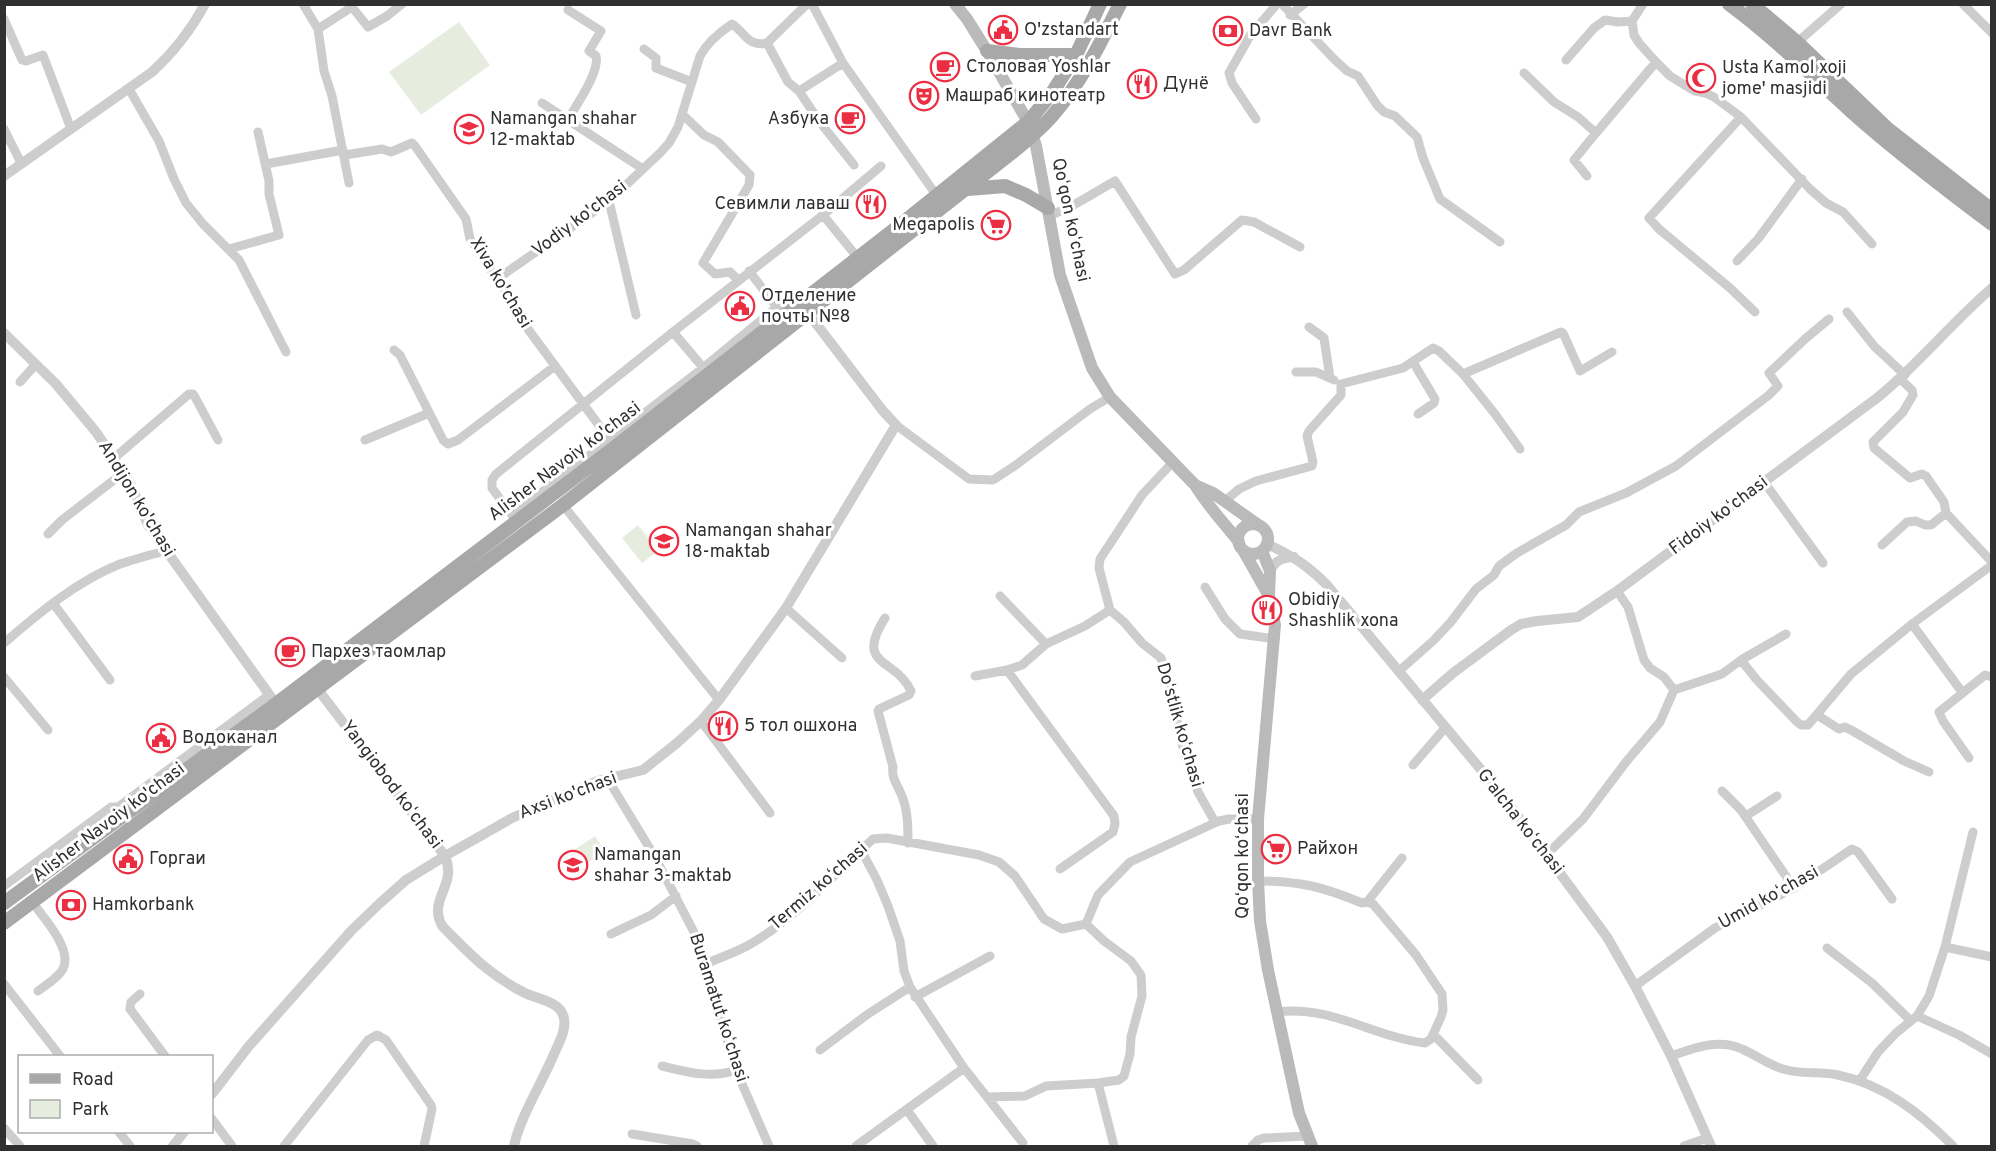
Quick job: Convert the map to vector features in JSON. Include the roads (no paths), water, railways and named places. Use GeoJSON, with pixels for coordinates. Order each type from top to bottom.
{"type":"FeatureCollection","features":[{"type":"Feature","properties":{"kind":"main road","name":"Qoʻqon koʻchasi"},"geometry":{"type":"LineString","coordinates":[[955,4],[987,51],[1028,122],[1033,135],[1060,275],[1092,368],[1110,397],[1195,485],[1241,546],[1269,596],[1274,616],[1275,639],[1258,819],[1260,921],[1299,1113],[1310,1141]]}},
{"type":"Feature","properties":{"kind":"main road","name":"Alisher Navoiy ko'chasi"},"geometry":{"type":"LineString","coordinates":[[4,923],[314,684],[515,518],[780,311],[858,258],[1028,122],[1052,93],[1076,55],[1100,4]]}},
{"type":"Feature","properties":{"kind":"main road","name":"Alisher Navoiy ko'chasi"},"geometry":{"type":"LineString","coordinates":[[4,903],[272,700],[314,684],[563,505],[966,189],[1033,135],[1051,117],[1075,86],[1120,4]]}},
{"type":"Feature","properties":{"kind":"main road"},"geometry":{"type":"LineString","coordinates":[[1729,4],[1793,47],[1888,129],[1992,210]]}},
{"type":"Feature","properties":{"kind":"main road"},"geometry":{"type":"LineString","coordinates":[[1752,4],[1852,112],[1992,224]]}},
{"type":"Feature","properties":{"kind":"main road"},"geometry":{"type":"LineString","coordinates":[[987,51],[1020,55],[1076,55]]}},
{"type":"Feature","properties":{"kind":"main road"},"geometry":{"type":"LineString","coordinates":[[966,189],[1005,186],[1026,195],[1048,212]]}},
{"type":"Feature","properties":{"kind":"main road","name":"Qoʻqon koʻchasi"},"geometry":{"type":"LineString","coordinates":[[1195,485],[1213,493],[1257,524]]}},
{"type":"Feature","properties":{"kind":"main road"},"geometry":{"type":"LineString","coordinates":[[1257,524],[1268,534],[1264,548],[1252,554],[1241,546],[1240,532],[1247,525],[1257,524]]}},
{"type":"Feature","properties":{"kind":"main road","name":"Qoʻqon koʻchasi"},"geometry":{"type":"LineString","coordinates":[[1264,548],[1270,571],[1269,596]]}},
{"type":"Feature","properties":{"kind":"street"},"geometry":{"type":"LineString","coordinates":[[4,176],[129,89],[166,60],[192,29],[205,4]]}},
{"type":"Feature","properties":{"kind":"street"},"geometry":{"type":"LineString","coordinates":[[303,4],[318,29],[324,71],[332,96],[349,183]]}},
{"type":"Feature","properties":{"kind":"street"},"geometry":{"type":"LineString","coordinates":[[318,29],[352,7],[368,27],[402,4]]}},
{"type":"Feature","properties":{"kind":"street"},"geometry":{"type":"LineString","coordinates":[[807,4],[767,43],[788,82],[799,91],[819,121],[854,165]]}},
{"type":"Feature","properties":{"kind":"street"},"geometry":{"type":"LineString","coordinates":[[812,4],[843,63],[937,196]]}},
{"type":"Feature","properties":{"kind":"street"},"geometry":{"type":"LineString","coordinates":[[1256,118],[1232,83],[1229,73],[1251,34],[1277,4]]}},
{"type":"Feature","properties":{"kind":"street"},"geometry":{"type":"LineString","coordinates":[[1282,4],[1334,59],[1358,76],[1384,112],[1395,116],[1415,135],[1440,199],[1500,242]]}},
{"type":"Feature","properties":{"kind":"street"},"geometry":{"type":"LineString","coordinates":[[1290,15],[1304,4]]}},
{"type":"Feature","properties":{"kind":"street"},"geometry":{"type":"LineString","coordinates":[[1643,4],[1632,21],[1634,35],[1656,62],[1677,80],[1695,91],[1714,97],[1741,117],[1826,203],[1843,212],[1872,244]]}},
{"type":"Feature","properties":{"kind":"street"},"geometry":{"type":"LineString","coordinates":[[1793,47],[1841,4]]}},
{"type":"Feature","properties":{"kind":"street"},"geometry":{"type":"LineString","coordinates":[[1963,4],[1992,33]]}},
{"type":"Feature","properties":{"kind":"street"},"geometry":{"type":"LineString","coordinates":[[567,120],[588,86],[597,61],[597,57],[589,51],[601,31],[568,10]]}},
{"type":"Feature","properties":{"kind":"street"},"geometry":{"type":"LineString","coordinates":[[4,19],[22,60],[26,62],[43,55],[71,129]]}},
{"type":"Feature","properties":{"kind":"street"},"geometry":{"type":"LineString","coordinates":[[1566,60],[1594,28],[1605,20],[1632,21]]}},
{"type":"Feature","properties":{"kind":"street","name":"Vodiy ko'chasi"},"geometry":{"type":"LineString","coordinates":[[497,279],[609,201],[669,143],[683,115],[704,49],[730,25],[734,25],[753,43],[760,45],[767,43]]}},
{"type":"Feature","properties":{"kind":"street"},"geometry":{"type":"LineString","coordinates":[[644,49],[656,58],[656,68],[692,82]]}},
{"type":"Feature","properties":{"kind":"street"},"geometry":{"type":"LineString","coordinates":[[1587,176],[1574,160],[1656,62]]}},
{"type":"Feature","properties":{"kind":"street"},"geometry":{"type":"LineString","coordinates":[[799,91],[843,63]]}},
{"type":"Feature","properties":{"kind":"street"},"geometry":{"type":"LineString","coordinates":[[1524,73],[1554,102],[1578,117],[1596,133]]}},
{"type":"Feature","properties":{"kind":"street"},"geometry":{"type":"LineString","coordinates":[[129,89],[159,141],[186,202],[203,224],[239,260],[286,352]]}},
{"type":"Feature","properties":{"kind":"street"},"geometry":{"type":"LineString","coordinates":[[542,103],[643,169]]}},
{"type":"Feature","properties":{"kind":"street"},"geometry":{"type":"LineString","coordinates":[[683,115],[704,135],[718,142],[750,175],[749,185],[703,262],[715,274],[730,272],[738,280]]}},
{"type":"Feature","properties":{"kind":"street"},"geometry":{"type":"LineString","coordinates":[[1741,117],[1649,218],[1755,312]]}},
{"type":"Feature","properties":{"kind":"street"},"geometry":{"type":"LineString","coordinates":[[4,129],[21,163]]}},
{"type":"Feature","properties":{"kind":"street"},"geometry":{"type":"LineString","coordinates":[[229,249],[279,235],[258,132]]}},
{"type":"Feature","properties":{"kind":"street","name":"Xiva ko'chasi"},"geometry":{"type":"LineString","coordinates":[[344,153],[382,149],[391,152],[408,144],[412,143],[415,146],[466,219],[471,239],[522,321],[613,443]]}},
{"type":"Feature","properties":{"kind":"street"},"geometry":{"type":"LineString","coordinates":[[266,164],[344,153]]}},
{"type":"Feature","properties":{"kind":"street"},"geometry":{"type":"LineString","coordinates":[[515,518],[495,494],[491,484],[496,474],[672,332],[823,215],[881,166]]}},
{"type":"Feature","properties":{"kind":"street"},"geometry":{"type":"LineString","coordinates":[[1737,261],[1758,239],[1802,179]]}},
{"type":"Feature","properties":{"kind":"street"},"geometry":{"type":"LineString","coordinates":[[1048,212],[1072,206],[1115,181],[1175,274],[1184,270],[1242,220],[1254,222],[1300,247]]}},
{"type":"Feature","properties":{"kind":"street"},"geometry":{"type":"LineString","coordinates":[[609,201],[636,315]]}},
{"type":"Feature","properties":{"kind":"street"},"geometry":{"type":"LineString","coordinates":[[823,215],[858,258]]}},
{"type":"Feature","properties":{"kind":"street"},"geometry":{"type":"LineString","coordinates":[[750,271],[780,311]]}},
{"type":"Feature","properties":{"kind":"street","name":"Fidoiy koʻchasi"},"geometry":{"type":"LineString","coordinates":[[1422,700],[1510,630],[1521,624],[1578,617],[1617,591],[1903,377],[1951,325],[1992,288]]}},
{"type":"Feature","properties":{"kind":"street"},"geometry":{"type":"LineString","coordinates":[[1741,660],[1756,679],[1801,725],[1808,725],[1851,674],[1992,563],[1946,513],[1944,502],[1926,476],[1922,474],[1910,478],[1874,448],[1872,444],[1903,412],[1913,395],[1903,377],[1847,312]]}},
{"type":"Feature","properties":{"kind":"street"},"geometry":{"type":"LineString","coordinates":[[808,313],[896,425],[969,479],[993,480],[1110,397]]}},
{"type":"Feature","properties":{"kind":"street"},"geometry":{"type":"LineString","coordinates":[[1399,672],[1445,629],[1476,589],[1494,575],[1499,566],[1566,525],[1579,512],[1626,493],[1676,466],[1769,394],[1778,386],[1769,373],[1804,339],[1829,319]]}},
{"type":"Feature","properties":{"kind":"street"},"geometry":{"type":"LineString","coordinates":[[1309,327],[1324,338],[1330,378]]}},
{"type":"Feature","properties":{"kind":"street"},"geometry":{"type":"LineString","coordinates":[[672,332],[706,371]]}},
{"type":"Feature","properties":{"kind":"street"},"geometry":{"type":"LineString","coordinates":[[1463,374],[1561,332],[1580,371],[1612,352]]}},
{"type":"Feature","properties":{"kind":"street","name":"Andijon ko'chasi"},"geometry":{"type":"LineString","coordinates":[[4,333],[36,364],[91,426],[130,483],[148,525],[165,551],[272,700]]}},
{"type":"Feature","properties":{"kind":"street"},"geometry":{"type":"LineString","coordinates":[[1296,372],[1316,372],[1341,384],[1403,368],[1433,348],[1463,374],[1496,414],[1520,449]]}},
{"type":"Feature","properties":{"kind":"street"},"geometry":{"type":"LineString","coordinates":[[394,350],[400,355],[443,440],[451,444],[555,366]]}},
{"type":"Feature","properties":{"kind":"street"},"geometry":{"type":"LineString","coordinates":[[1413,362],[1436,399],[1418,414]]}},
{"type":"Feature","properties":{"kind":"street"},"geometry":{"type":"LineString","coordinates":[[20,382],[36,364]]}},
{"type":"Feature","properties":{"kind":"street"},"geometry":{"type":"LineString","coordinates":[[1224,502],[1239,489],[1256,481],[1312,466],[1307,436],[1341,395],[1341,384]]}},
{"type":"Feature","properties":{"kind":"street"},"geometry":{"type":"LineString","coordinates":[[113,459],[189,394],[195,397],[218,440]]}},
{"type":"Feature","properties":{"kind":"street"},"geometry":{"type":"LineString","coordinates":[[365,440],[429,413]]}},
{"type":"Feature","properties":{"kind":"street","name":"Axsi ko'chasi"},"geometry":{"type":"LineString","coordinates":[[213,1093],[249,1046],[351,932],[379,903],[406,880],[505,821],[607,778],[644,770],[701,722],[786,608],[896,425]]}},
{"type":"Feature","properties":{"kind":"street"},"geometry":{"type":"LineString","coordinates":[[975,676],[1022,665],[1046,644],[1085,626],[1110,610],[1099,568],[1100,559],[1142,495],[1172,463]]}},
{"type":"Feature","properties":{"kind":"street"},"geometry":{"type":"LineString","coordinates":[[48,534],[123,473]]}},
{"type":"Feature","properties":{"kind":"street"},"geometry":{"type":"LineString","coordinates":[[1764,482],[1823,563]]}},
{"type":"Feature","properties":{"kind":"street"},"geometry":{"type":"LineString","coordinates":[[563,505],[719,700]]}},
{"type":"Feature","properties":{"kind":"street"},"geometry":{"type":"LineString","coordinates":[[1882,545],[1907,522],[1916,521],[1931,525],[1946,513]]}},
{"type":"Feature","properties":{"kind":"street","name":"Gʻalcha koʻchasi"},"geometry":{"type":"LineString","coordinates":[[1264,548],[1294,557],[1326,584],[1503,796],[1607,936],[1671,1056],[1709,1142]]}},
{"type":"Feature","properties":{"kind":"street"},"geometry":{"type":"LineString","coordinates":[[4,643],[53,603],[84,583],[119,564],[165,551]]}},
{"type":"Feature","properties":{"kind":"street"},"geometry":{"type":"LineString","coordinates":[[1270,571],[1277,561],[1285,557],[1294,557]]}},
{"type":"Feature","properties":{"kind":"street"},"geometry":{"type":"LineString","coordinates":[[1205,588],[1225,619],[1240,634],[1275,639]]}},
{"type":"Feature","properties":{"kind":"street"},"geometry":{"type":"LineString","coordinates":[[1617,591],[1628,607],[1644,660],[1650,668],[1664,677],[1674,690]]}},
{"type":"Feature","properties":{"kind":"street"},"geometry":{"type":"LineString","coordinates":[[1000,596],[1046,644]]}},
{"type":"Feature","properties":{"kind":"street"},"geometry":{"type":"LineString","coordinates":[[53,603],[111,680]]}},
{"type":"Feature","properties":{"kind":"street"},"geometry":{"type":"LineString","coordinates":[[786,608],[842,658]]}},
{"type":"Feature","properties":{"kind":"street","name":"Doʻstlik koʻchasi"},"geometry":{"type":"LineString","coordinates":[[1110,610],[1142,643],[1161,658],[1172,692],[1184,753],[1198,792],[1215,822]]}},
{"type":"Feature","properties":{"kind":"street"},"geometry":{"type":"LineString","coordinates":[[885,618],[875,634],[873,642],[875,651],[879,659],[897,674],[910,692],[878,711],[893,768],[891,776],[904,800],[908,822],[908,843]]}},
{"type":"Feature","properties":{"kind":"street"},"geometry":{"type":"LineString","coordinates":[[1912,624],[1962,692]]}},
{"type":"Feature","properties":{"kind":"street"},"geometry":{"type":"LineString","coordinates":[[1547,855],[1583,819],[1660,722],[1674,690],[1722,674],[1785,634]]}},
{"type":"Feature","properties":{"kind":"street"},"geometry":{"type":"LineString","coordinates":[[1007,670],[1114,816],[1113,832],[1060,868]]}},
{"type":"Feature","properties":{"kind":"street"},"geometry":{"type":"LineString","coordinates":[[1969,758],[1943,722],[1939,712],[1985,675],[1992,677]]}},
{"type":"Feature","properties":{"kind":"street"},"geometry":{"type":"LineString","coordinates":[[4,677],[48,730]]}},
{"type":"Feature","properties":{"kind":"street","name":"Yangiobod koʻchasi"},"geometry":{"type":"LineString","coordinates":[[314,684],[445,855],[450,872],[436,912],[443,927],[482,966],[527,994],[556,1005],[564,1015],[561,1038],[542,1083],[524,1117],[514,1146]]}},
{"type":"Feature","properties":{"kind":"street"},"geometry":{"type":"LineString","coordinates":[[4,886],[111,807],[118,807],[272,700]]}},
{"type":"Feature","properties":{"kind":"street"},"geometry":{"type":"LineString","coordinates":[[1817,715],[1839,729],[1845,727],[1904,761],[1929,772]]}},
{"type":"Feature","properties":{"kind":"street"},"geometry":{"type":"LineString","coordinates":[[701,722],[770,813]]}},
{"type":"Feature","properties":{"kind":"street"},"geometry":{"type":"LineString","coordinates":[[1413,765],[1445,728]]}},
{"type":"Feature","properties":{"kind":"street","name":"Buramatut koʻchasi"},"geometry":{"type":"LineString","coordinates":[[607,778],[655,856],[697,938],[736,1070],[769,1146]]}},
{"type":"Feature","properties":{"kind":"street"},"geometry":{"type":"LineString","coordinates":[[1722,791],[1746,816],[1794,888]]}},
{"type":"Feature","properties":{"kind":"street"},"geometry":{"type":"LineString","coordinates":[[1746,816],[1777,796]]}},
{"type":"Feature","properties":{"kind":"street"},"geometry":{"type":"LineString","coordinates":[[987,1097],[1025,1096],[1049,1085],[1098,1083],[1119,1080],[1124,1076],[1143,988],[1141,975],[1131,961],[1086,924],[1098,896],[1130,861],[1215,822],[1229,819],[1258,819]]}},
{"type":"Feature","properties":{"kind":"street"},"geometry":{"type":"LineString","coordinates":[[1860,1080],[1878,1052],[1913,1018],[1929,996],[1945,947],[1973,832]]}},
{"type":"Feature","properties":{"kind":"street","name":"Termiz koʻchasi"},"geometry":{"type":"LineString","coordinates":[[705,964],[749,945],[775,928],[836,876],[873,839],[880,837],[979,855],[999,862],[1015,876],[1044,919],[1062,928],[1086,924]]}},
{"type":"Feature","properties":{"kind":"street","name":"Umid koʻchasi"},"geometry":{"type":"LineString","coordinates":[[1635,986],[1715,928],[1794,888],[1850,850],[1854,849],[1892,899]]}},
{"type":"Feature","properties":{"kind":"street"},"geometry":{"type":"LineString","coordinates":[[861,850],[888,906],[900,941],[904,971],[912,992],[964,1068],[1023,1143]]}},
{"type":"Feature","properties":{"kind":"street"},"geometry":{"type":"LineString","coordinates":[[1367,902],[1402,858]]}},
{"type":"Feature","properties":{"kind":"street"},"geometry":{"type":"LineString","coordinates":[[1258,881],[1289,881],[1306,884],[1362,903],[1373,904],[1416,955],[1439,988],[1442,994],[1443,1010],[1429,1041],[1422,1043],[1396,1037],[1334,1016],[1300,1011],[1277,1012]]}},
{"type":"Feature","properties":{"kind":"street"},"geometry":{"type":"LineString","coordinates":[[611,934],[651,915],[676,896]]}},
{"type":"Feature","properties":{"kind":"street"},"geometry":{"type":"LineString","coordinates":[[32,902],[55,932],[63,948],[65,961],[61,972],[38,991]]}},
{"type":"Feature","properties":{"kind":"street"},"geometry":{"type":"LineString","coordinates":[[1945,947],[1992,957]]}},
{"type":"Feature","properties":{"kind":"street"},"geometry":{"type":"LineString","coordinates":[[1827,948],[1913,1018],[1959,1035],[1992,1054]]}},
{"type":"Feature","properties":{"kind":"street"},"geometry":{"type":"LineString","coordinates":[[820,1050],[868,1014],[990,956]]}},
{"type":"Feature","properties":{"kind":"street"},"geometry":{"type":"LineString","coordinates":[[4,984],[59,1055]]}},
{"type":"Feature","properties":{"kind":"street"},"geometry":{"type":"LineString","coordinates":[[140,994],[131,1002],[130,1009],[164,1055]]}},
{"type":"Feature","properties":{"kind":"street"},"geometry":{"type":"LineString","coordinates":[[4,1002],[13,996]]}},
{"type":"Feature","properties":{"kind":"street"},"geometry":{"type":"LineString","coordinates":[[1433,1034],[1478,1080]]}},
{"type":"Feature","properties":{"kind":"street"},"geometry":{"type":"LineString","coordinates":[[284,1146],[368,1040],[377,1035],[386,1040],[431,1105],[424,1146]]}},
{"type":"Feature","properties":{"kind":"street"},"geometry":{"type":"LineString","coordinates":[[1671,1056],[1704,1045],[1723,1044],[1741,1049],[1786,1070],[1830,1073],[1860,1080],[1911,1108],[1953,1146]]}},
{"type":"Feature","properties":{"kind":"street"},"geometry":{"type":"LineString","coordinates":[[662,1066],[709,1075],[723,1075],[736,1070]]}},
{"type":"Feature","properties":{"kind":"street"},"geometry":{"type":"LineString","coordinates":[[856,1146],[964,1068]]}},
{"type":"Feature","properties":{"kind":"street"},"geometry":{"type":"LineString","coordinates":[[1098,1083],[1114,1146]]}},
{"type":"Feature","properties":{"kind":"street"},"geometry":{"type":"LineString","coordinates":[[907,1110],[933,1146]]}},
{"type":"Feature","properties":{"kind":"street"},"geometry":{"type":"LineString","coordinates":[[213,1120],[232,1146]]}},
{"type":"Feature","properties":{"kind":"street"},"geometry":{"type":"LineString","coordinates":[[4,1128],[20,1146]]}},
{"type":"Feature","properties":{"kind":"street"},"geometry":{"type":"LineString","coordinates":[[120,1133],[130,1146]]}},
{"type":"Feature","properties":{"kind":"street"},"geometry":{"type":"LineString","coordinates":[[173,1146],[183,1133]]}},
{"type":"Feature","properties":{"kind":"street"},"geometry":{"type":"LineString","coordinates":[[632,1134],[697,1146]]}},
{"type":"Feature","properties":{"kind":"street"},"geometry":{"type":"LineString","coordinates":[[1252,1146],[1264,1138],[1310,1141]]}},
{"type":"Feature","properties":{"kind":"street"},"geometry":{"type":"LineString","coordinates":[[1684,1146],[1709,1142]]}},
{"type":"Feature","properties":{"kind":"place","name":"O'zstandart"},"geometry":{"type":"Point","coordinates":[1003,30]}},
{"type":"Feature","properties":{"kind":"place","name":"Davr Bank"},"geometry":{"type":"Point","coordinates":[1228,31]}},
{"type":"Feature","properties":{"kind":"place","name":"Столовая Yoshlar"},"geometry":{"type":"Point","coordinates":[945,67]}},
{"type":"Feature","properties":{"kind":"place","name":"Usta Kamol xoji jome' masjidi"},"geometry":{"type":"Point","coordinates":[1701,78]}},
{"type":"Feature","properties":{"kind":"place","name":"Дунё"},"geometry":{"type":"Point","coordinates":[1142,84]}},
{"type":"Feature","properties":{"kind":"place","name":"Машраб кинотеатр"},"geometry":{"type":"Point","coordinates":[924,96]}},
{"type":"Feature","properties":{"kind":"place","name":"Азбука"},"geometry":{"type":"Point","coordinates":[850,119]}},
{"type":"Feature","properties":{"kind":"place","name":"Namangan shahar 12-maktab"},"geometry":{"type":"Point","coordinates":[469,129]}},
{"type":"Feature","properties":{"kind":"place","name":"Севимли лаваш"},"geometry":{"type":"Point","coordinates":[871,204]}},
{"type":"Feature","properties":{"kind":"place","name":"Megapolis"},"geometry":{"type":"Point","coordinates":[996,225]}},
{"type":"Feature","properties":{"kind":"place","name":"Отделение почты №8"},"geometry":{"type":"Point","coordinates":[740,306]}},
{"type":"Feature","properties":{"kind":"place","name":"Namangan shahar 18-maktab"},"geometry":{"type":"Point","coordinates":[664,541]}},
{"type":"Feature","properties":{"kind":"place","name":"Obidiy Shashlik xona"},"geometry":{"type":"Point","coordinates":[1267,610]}},
{"type":"Feature","properties":{"kind":"place","name":"Пархез таомлар"},"geometry":{"type":"Point","coordinates":[290,652]}},
{"type":"Feature","properties":{"kind":"place","name":"5 тол ошхона"},"geometry":{"type":"Point","coordinates":[723,726]}},
{"type":"Feature","properties":{"kind":"place","name":"Водоканал"},"geometry":{"type":"Point","coordinates":[161,738]}},
{"type":"Feature","properties":{"kind":"place","name":"Райхон"},"geometry":{"type":"Point","coordinates":[1276,849]}},
{"type":"Feature","properties":{"kind":"place","name":"Горгаи"},"geometry":{"type":"Point","coordinates":[128,859]}},
{"type":"Feature","properties":{"kind":"place","name":"Namangan shahar 3-maktab"},"geometry":{"type":"Point","coordinates":[573,865]}},
{"type":"Feature","properties":{"kind":"place","name":"Hamkorbank"},"geometry":{"type":"Point","coordinates":[71,905]}}]}
